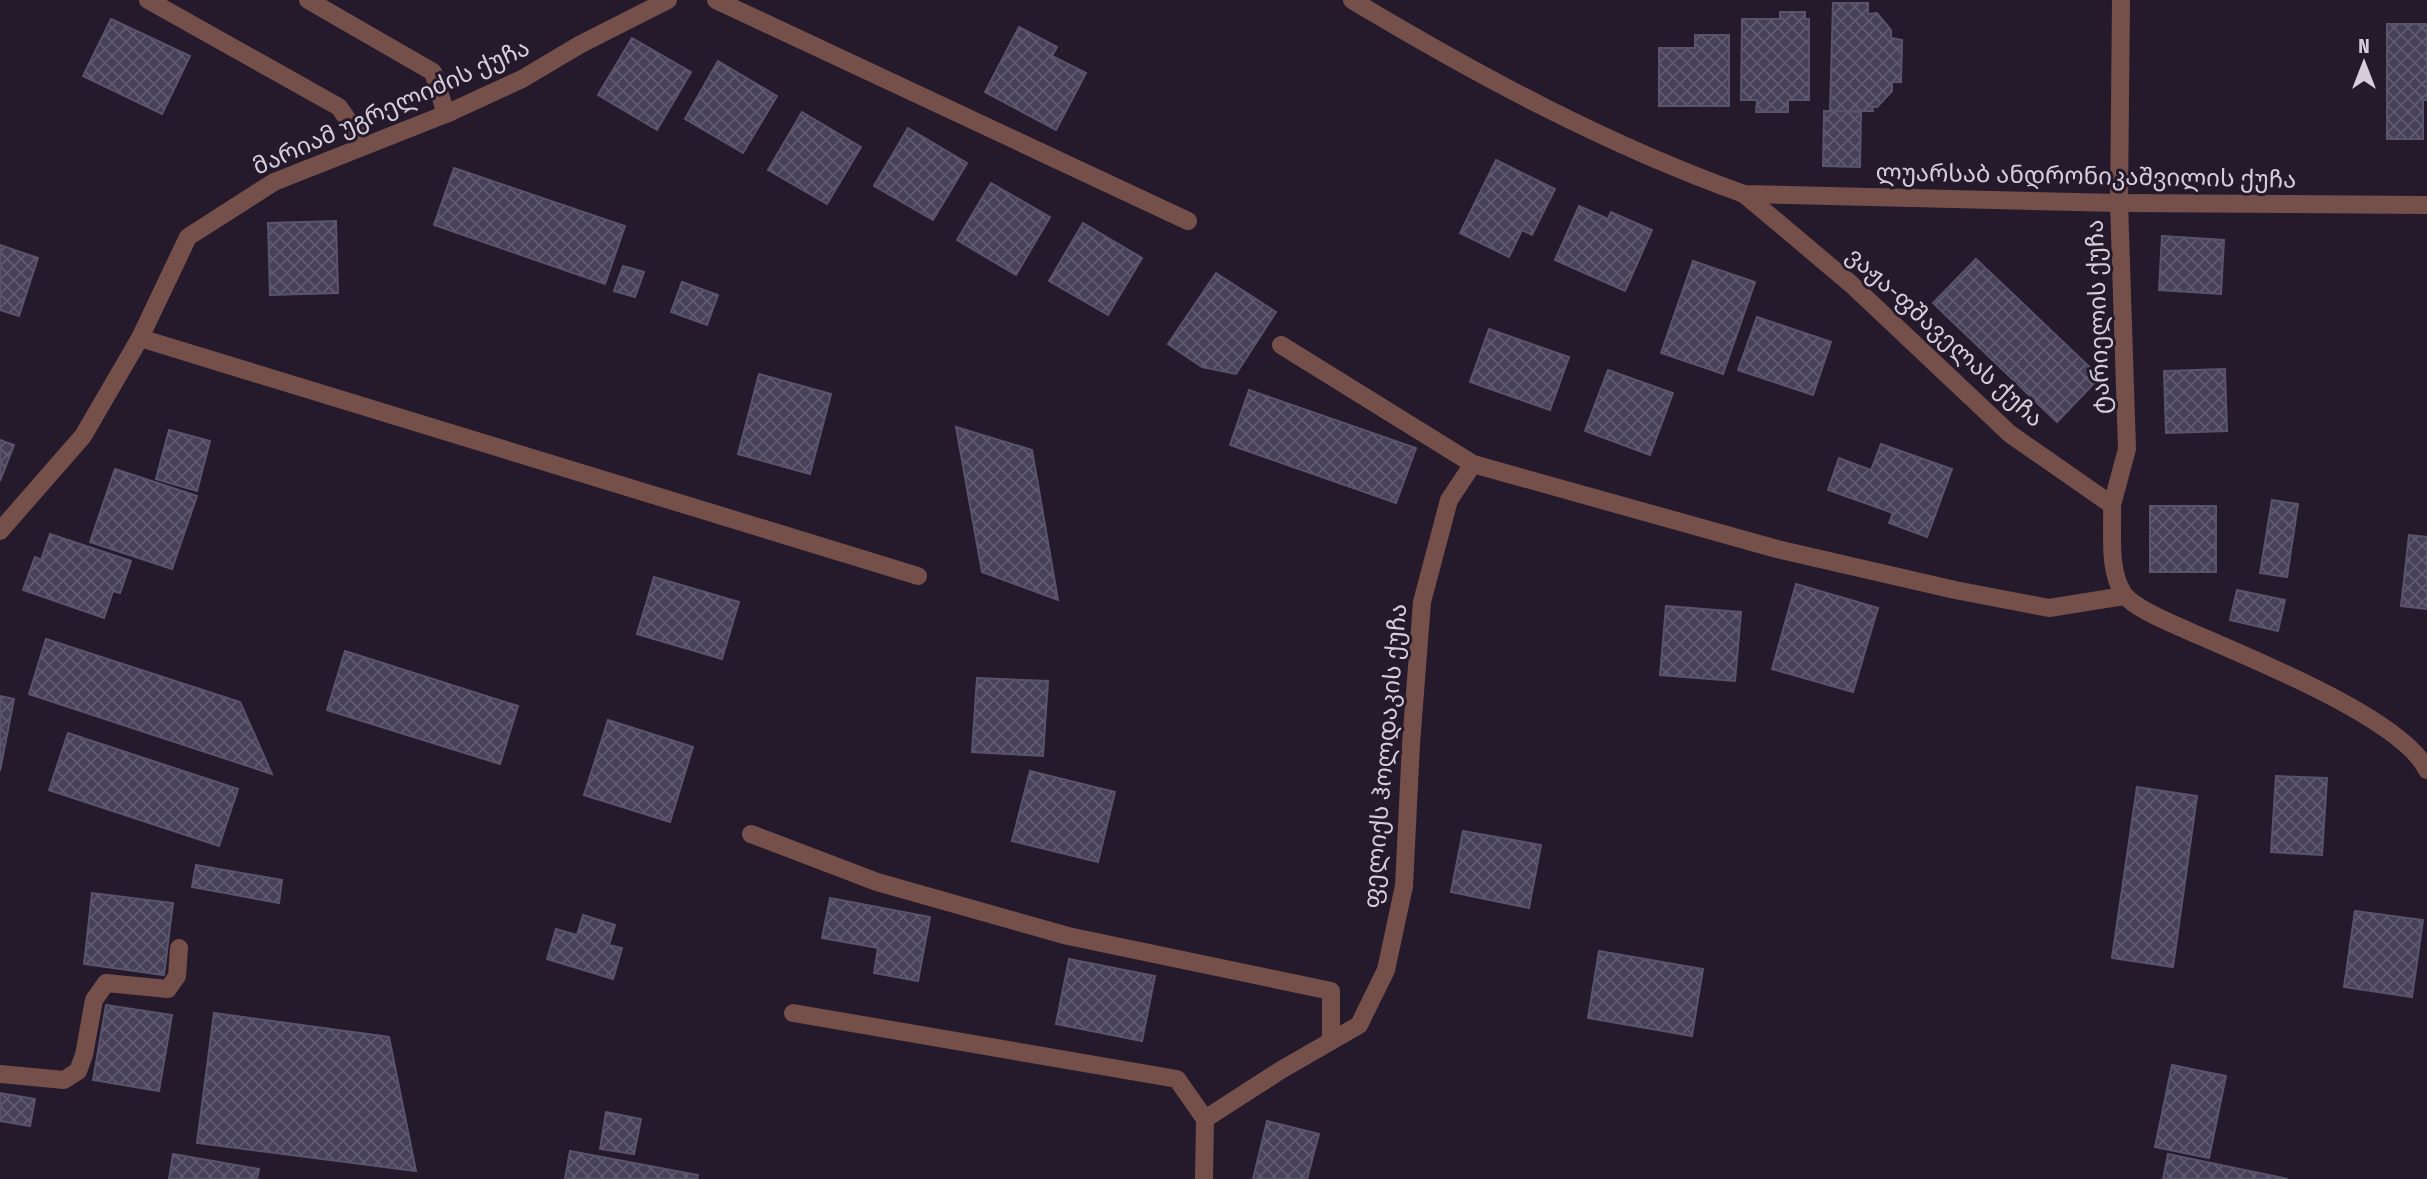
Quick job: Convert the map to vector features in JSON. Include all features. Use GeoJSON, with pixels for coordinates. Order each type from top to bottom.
{"type":"FeatureCollection","features":[{"type":"Feature","properties":{"kind":"street"},"geometry":{"type":"LineString","coordinates":[[148,0],[339,107],[365,145]]}},
{"type":"Feature","properties":{"kind":"street"},"geometry":{"type":"LineString","coordinates":[[308,0],[433,72],[446,114]]}},
{"type":"Feature","properties":{"kind":"street","name":"მარიამ უგრელიძის ქუჩა"},"geometry":{"type":"LineString","coordinates":[[0,531],[83,436],[140,338],[188,237],[274,183],[446,114],[522,79],[581,44],[668,0]]}},
{"type":"Feature","properties":{"kind":"street"},"geometry":{"type":"LineString","coordinates":[[716,0],[1188,221]]}},
{"type":"Feature","properties":{"kind":"street","name":"ვაჟა-ფშაველას ქუჩა"},"geometry":{"type":"LineString","coordinates":[[1352,0],[1445,56],[1597,133],[1692,176],[1744,194],[1852,284],[2010,433],[2112,505]]}},
{"type":"Feature","properties":{"kind":"street","name":"ტარიელის ქუჩა"},"geometry":{"type":"LineString","coordinates":[[2112,505],[2127,449],[2119,204],[2121,0]]}},
{"type":"Feature","properties":{"kind":"street","name":"ლუარსაბ ანდრონიკაშვილის ქუჩა"},"geometry":{"type":"LineString","coordinates":[[1744,194],[2119,204],[2427,205]]}},
{"type":"Feature","properties":{"kind":"street"},"geometry":{"type":"LineString","coordinates":[[140,338],[918,576]]}},
{"type":"Feature","properties":{"kind":"street"},"geometry":{"type":"LineString","coordinates":[[1281,345],[1473,464],[1777,549],[1955,590],[2049,607],[2124,596]]}},
{"type":"Feature","properties":{"kind":"street","name":"ფელიქს ჰოლდაკის ქუჩა"},"geometry":{"type":"LineString","coordinates":[[1205,1119],[1359,1025],[1386,970],[1404,886],[1422,602],[1449,500],[1473,464]]}},
{"type":"Feature","properties":{"kind":"street"},"geometry":{"type":"LineString","coordinates":[[2112,505],[2114,576],[2124,596],[2154,615],[2323,692],[2390,731],[2421,758],[2427,770]]}},
{"type":"Feature","properties":{"kind":"street"},"geometry":{"type":"LineString","coordinates":[[751,834],[877,881],[1068,936],[1331,991],[1331,1041]]}},
{"type":"Feature","properties":{"kind":"street"},"geometry":{"type":"LineString","coordinates":[[0,1074],[64,1080],[78,1071],[85,1055],[94,1000],[106,984],[169,989],[177,976],[179,948]]}},
{"type":"Feature","properties":{"kind":"street"},"geometry":{"type":"LineString","coordinates":[[793,1013],[1177,1079],[1205,1119],[1204,1179]]}},
{"type":"Feature","properties":{"kind":"building"},"geometry":{"type":"Polygon","coordinates":[[[1833,3],[1868,3],[1868,14],[1877,13],[1891,30],[1891,38],[1902,40],[1901,82],[1892,82],[1892,91],[1877,107],[1872,107],[1873,111],[1830,111],[1833,3]]]}},
{"type":"Feature","properties":{"kind":"building"},"geometry":{"type":"Polygon","coordinates":[[[1780,12],[1805,12],[1805,19],[1809,19],[1809,100],[1788,100],[1788,112],[1756,112],[1757,100],[1741,100],[1742,19],[1780,19],[1780,12]]]}},
{"type":"Feature","properties":{"kind":"building"},"geometry":{"type":"Polygon","coordinates":[[[111,19],[190,56],[162,114],[83,76],[111,19]]]}},
{"type":"Feature","properties":{"kind":"building"},"geometry":{"type":"Polygon","coordinates":[[[2387,24],[2427,24],[2427,100],[2423,100],[2423,139],[2387,139],[2387,24]]]}},
{"type":"Feature","properties":{"kind":"building"},"geometry":{"type":"Polygon","coordinates":[[[1019,27],[1057,47],[1052,56],[1086,73],[1056,130],[985,92],[1019,27]]]}},
{"type":"Feature","properties":{"kind":"building"},"geometry":{"type":"Polygon","coordinates":[[[1695,35],[1729,35],[1729,106],[1659,106],[1659,48],[1695,48],[1695,35]]]}},
{"type":"Feature","properties":{"kind":"building"},"geometry":{"type":"Polygon","coordinates":[[[632,38],[691,72],[657,130],[598,95],[632,38]]]}},
{"type":"Feature","properties":{"kind":"building"},"geometry":{"type":"Polygon","coordinates":[[[718,61],[777,96],[743,153],[685,119],[718,61]]]}},
{"type":"Feature","properties":{"kind":"building"},"geometry":{"type":"Polygon","coordinates":[[[1824,111],[1861,112],[1860,167],[1823,166],[1824,111]]]}},
{"type":"Feature","properties":{"kind":"building"},"geometry":{"type":"Polygon","coordinates":[[[802,112],[861,147],[827,204],[768,170],[802,112]]]}},
{"type":"Feature","properties":{"kind":"building"},"geometry":{"type":"Polygon","coordinates":[[[908,128],[967,163],[933,220],[874,186],[908,128]]]}},
{"type":"Feature","properties":{"kind":"building"},"geometry":{"type":"Polygon","coordinates":[[[1496,160],[1555,189],[1532,235],[1522,230],[1509,257],[1460,233],[1496,160]]]}},
{"type":"Feature","properties":{"kind":"building"},"geometry":{"type":"Polygon","coordinates":[[[454,168],[625,226],[605,284],[434,225],[454,168]]]}},
{"type":"Feature","properties":{"kind":"building"},"geometry":{"type":"Polygon","coordinates":[[[991,183],[1050,217],[1016,275],[957,240],[991,183]]]}},
{"type":"Feature","properties":{"kind":"building"},"geometry":{"type":"Polygon","coordinates":[[[1579,206],[1608,219],[1611,212],[1652,230],[1625,291],[1555,260],[1579,206]]]}},
{"type":"Feature","properties":{"kind":"building"},"geometry":{"type":"Polygon","coordinates":[[[336,221],[338,293],[270,295],[268,223],[336,221]]]}},
{"type":"Feature","properties":{"kind":"building"},"geometry":{"type":"Polygon","coordinates":[[[1083,223],[1142,258],[1108,315],[1049,281],[1083,223]]]}},
{"type":"Feature","properties":{"kind":"building"},"geometry":{"type":"Polygon","coordinates":[[[2162,236],[2224,240],[2221,294],[2159,290],[2162,236]]]}},
{"type":"Feature","properties":{"kind":"building"},"geometry":{"type":"Polygon","coordinates":[[[0,245],[38,258],[19,316],[0,310],[0,245]]]}},
{"type":"Feature","properties":{"kind":"building"},"geometry":{"type":"Polygon","coordinates":[[[1976,259],[2100,377],[2057,422],[1933,303],[1976,259]]]}},
{"type":"Feature","properties":{"kind":"building"},"geometry":{"type":"Polygon","coordinates":[[[1693,261],[1755,282],[1723,374],[1661,353],[1693,261]]]}},
{"type":"Feature","properties":{"kind":"building"},"geometry":{"type":"Polygon","coordinates":[[[623,266],[644,272],[635,297],[614,291],[623,266]]]}},
{"type":"Feature","properties":{"kind":"building"},"geometry":{"type":"Polygon","coordinates":[[[1216,273],[1276,312],[1236,374],[1202,367],[1168,344],[1216,273]]]}},
{"type":"Feature","properties":{"kind":"building"},"geometry":{"type":"Polygon","coordinates":[[[682,282],[718,295],[707,325],[671,312],[682,282]]]}},
{"type":"Feature","properties":{"kind":"building"},"geometry":{"type":"Polygon","coordinates":[[[1757,317],[1831,342],[1813,395],[1738,370],[1757,317]]]}},
{"type":"Feature","properties":{"kind":"building"},"geometry":{"type":"Polygon","coordinates":[[[1489,329],[1569,357],[1550,410],[1470,382],[1489,329]]]}},
{"type":"Feature","properties":{"kind":"building"},"geometry":{"type":"Polygon","coordinates":[[[2225,369],[2227,431],[2166,433],[2164,371],[2225,369]]]}},
{"type":"Feature","properties":{"kind":"building"},"geometry":{"type":"Polygon","coordinates":[[[1608,370],[1673,393],[1650,455],[1585,431],[1608,370]]]}},
{"type":"Feature","properties":{"kind":"building"},"geometry":{"type":"Polygon","coordinates":[[[759,374],[831,394],[810,474],[738,454],[759,374]]]}},
{"type":"Feature","properties":{"kind":"building"},"geometry":{"type":"Polygon","coordinates":[[[1249,390],[1416,448],[1396,503],[1230,445],[1249,390]]]}},
{"type":"Feature","properties":{"kind":"building"},"geometry":{"type":"Polygon","coordinates":[[[956,427],[1032,450],[1058,600],[982,572],[956,427]]]}},
{"type":"Feature","properties":{"kind":"building"},"geometry":{"type":"Polygon","coordinates":[[[169,430],[210,441],[197,491],[156,479],[169,430]]]}},
{"type":"Feature","properties":{"kind":"building"},"geometry":{"type":"Polygon","coordinates":[[[0,440],[14,445],[0,481],[0,440]]]}},
{"type":"Feature","properties":{"kind":"building"},"geometry":{"type":"Polygon","coordinates":[[[1881,444],[1952,469],[1927,537],[1889,523],[1893,513],[1828,490],[1839,458],[1871,470],[1881,444]]]}},
{"type":"Feature","properties":{"kind":"building"},"geometry":{"type":"Polygon","coordinates":[[[115,469],[197,496],[172,569],[90,542],[115,469]]]}},
{"type":"Feature","properties":{"kind":"building"},"geometry":{"type":"Polygon","coordinates":[[[2272,500],[2298,504],[2287,577],[2260,573],[2272,500]]]}},
{"type":"Feature","properties":{"kind":"building"},"geometry":{"type":"Polygon","coordinates":[[[2150,506],[2216,506],[2216,572],[2150,572],[2150,506]]]}},
{"type":"Feature","properties":{"kind":"building"},"geometry":{"type":"Polygon","coordinates":[[[50,534],[131,561],[120,593],[113,591],[104,618],[23,590],[35,557],[41,560],[50,534]]]}},
{"type":"Feature","properties":{"kind":"building"},"geometry":{"type":"Polygon","coordinates":[[[2409,535],[2427,537],[2427,609],[2401,606],[2409,535]]]}},
{"type":"Feature","properties":{"kind":"building"},"geometry":{"type":"Polygon","coordinates":[[[654,577],[739,602],[722,659],[637,634],[654,577]]]}},
{"type":"Feature","properties":{"kind":"building"},"geometry":{"type":"Polygon","coordinates":[[[1796,584],[1878,608],[1853,692],[1772,669],[1796,584]]]}},
{"type":"Feature","properties":{"kind":"building"},"geometry":{"type":"Polygon","coordinates":[[[2237,590],[2285,600],[2278,631],[2230,620],[2237,590]]]}},
{"type":"Feature","properties":{"kind":"building"},"geometry":{"type":"Polygon","coordinates":[[[1666,606],[1741,612],[1735,681],[1660,675],[1666,606]]]}},
{"type":"Feature","properties":{"kind":"building"},"geometry":{"type":"Polygon","coordinates":[[[46,639],[240,702],[272,774],[29,694],[46,639]]]}},
{"type":"Feature","properties":{"kind":"building"},"geometry":{"type":"Polygon","coordinates":[[[345,651],[518,706],[500,764],[327,710],[345,651]]]}},
{"type":"Feature","properties":{"kind":"building"},"geometry":{"type":"Polygon","coordinates":[[[977,678],[1048,681],[1043,756],[972,752],[977,678]]]}},
{"type":"Feature","properties":{"kind":"building"},"geometry":{"type":"Polygon","coordinates":[[[0,696],[14,699],[0,771],[0,696]]]}},
{"type":"Feature","properties":{"kind":"building"},"geometry":{"type":"Polygon","coordinates":[[[608,720],[693,747],[670,822],[584,795],[608,720]]]}},
{"type":"Feature","properties":{"kind":"building"},"geometry":{"type":"Polygon","coordinates":[[[68,733],[238,789],[219,846],[49,790],[68,733]]]}},
{"type":"Feature","properties":{"kind":"building"},"geometry":{"type":"Polygon","coordinates":[[[1030,771],[1115,792],[1098,862],[1012,841],[1030,771]]]}},
{"type":"Feature","properties":{"kind":"building"},"geometry":{"type":"Polygon","coordinates":[[[2276,776],[2327,778],[2322,855],[2271,852],[2276,776]]]}},
{"type":"Feature","properties":{"kind":"building"},"geometry":{"type":"Polygon","coordinates":[[[2137,787],[2197,796],[2173,967],[2112,958],[2137,787]]]}},
{"type":"Feature","properties":{"kind":"building"},"geometry":{"type":"Polygon","coordinates":[[[1463,831],[1541,845],[1529,908],[1451,892],[1463,831]]]}},
{"type":"Feature","properties":{"kind":"building"},"geometry":{"type":"Polygon","coordinates":[[[196,865],[282,880],[279,903],[192,887],[196,865]]]}},
{"type":"Feature","properties":{"kind":"building"},"geometry":{"type":"Polygon","coordinates":[[[92,893],[173,903],[164,975],[84,964],[92,893]]]}},
{"type":"Feature","properties":{"kind":"building"},"geometry":{"type":"Polygon","coordinates":[[[830,898],[930,917],[918,981],[874,973],[878,948],[822,938],[830,898]]]}},
{"type":"Feature","properties":{"kind":"building"},"geometry":{"type":"Polygon","coordinates":[[[2355,911],[2423,920],[2412,997],[2344,987],[2355,911]]]}},
{"type":"Feature","properties":{"kind":"building"},"geometry":{"type":"Polygon","coordinates":[[[583,915],[615,925],[609,945],[622,948],[613,979],[547,959],[556,929],[577,935],[583,915]]]}},
{"type":"Feature","properties":{"kind":"building"},"geometry":{"type":"Polygon","coordinates":[[[1599,951],[1703,969],[1692,1036],[1588,1018],[1599,951]]]}},
{"type":"Feature","properties":{"kind":"building"},"geometry":{"type":"Polygon","coordinates":[[[1069,959],[1155,976],[1142,1041],[1056,1024],[1069,959]]]}},
{"type":"Feature","properties":{"kind":"building"},"geometry":{"type":"Polygon","coordinates":[[[106,1005],[172,1015],[159,1091],[93,1080],[106,1005]]]}},
{"type":"Feature","properties":{"kind":"building"},"geometry":{"type":"Polygon","coordinates":[[[214,1013],[389,1037],[416,1171],[197,1143],[214,1013]]]}},
{"type":"Feature","properties":{"kind":"building"},"geometry":{"type":"Polygon","coordinates":[[[2172,1065],[2226,1076],[2209,1158],[2155,1147],[2172,1065]]]}},
{"type":"Feature","properties":{"kind":"building"},"geometry":{"type":"Polygon","coordinates":[[[0,1093],[35,1099],[30,1126],[0,1121],[0,1093]]]}},
{"type":"Feature","properties":{"kind":"building"},"geometry":{"type":"Polygon","coordinates":[[[606,1112],[641,1119],[634,1154],[600,1149],[606,1112]]]}},
{"type":"Feature","properties":{"kind":"building"},"geometry":{"type":"Polygon","coordinates":[[[1267,1121],[1319,1134],[1307,1179],[1253,1179],[1267,1121]]]}},
{"type":"Feature","properties":{"kind":"building"},"geometry":{"type":"Polygon","coordinates":[[[570,1151],[698,1175],[697,1179],[565,1179],[570,1151]]]}},
{"type":"Feature","properties":{"kind":"building"},"geometry":{"type":"Polygon","coordinates":[[[173,1154],[259,1169],[257,1179],[169,1179],[173,1154]]]}},
{"type":"Feature","properties":{"kind":"building"},"geometry":{"type":"Polygon","coordinates":[[[2168,1154],[2288,1179],[2163,1179],[2168,1154]]]}}]}
